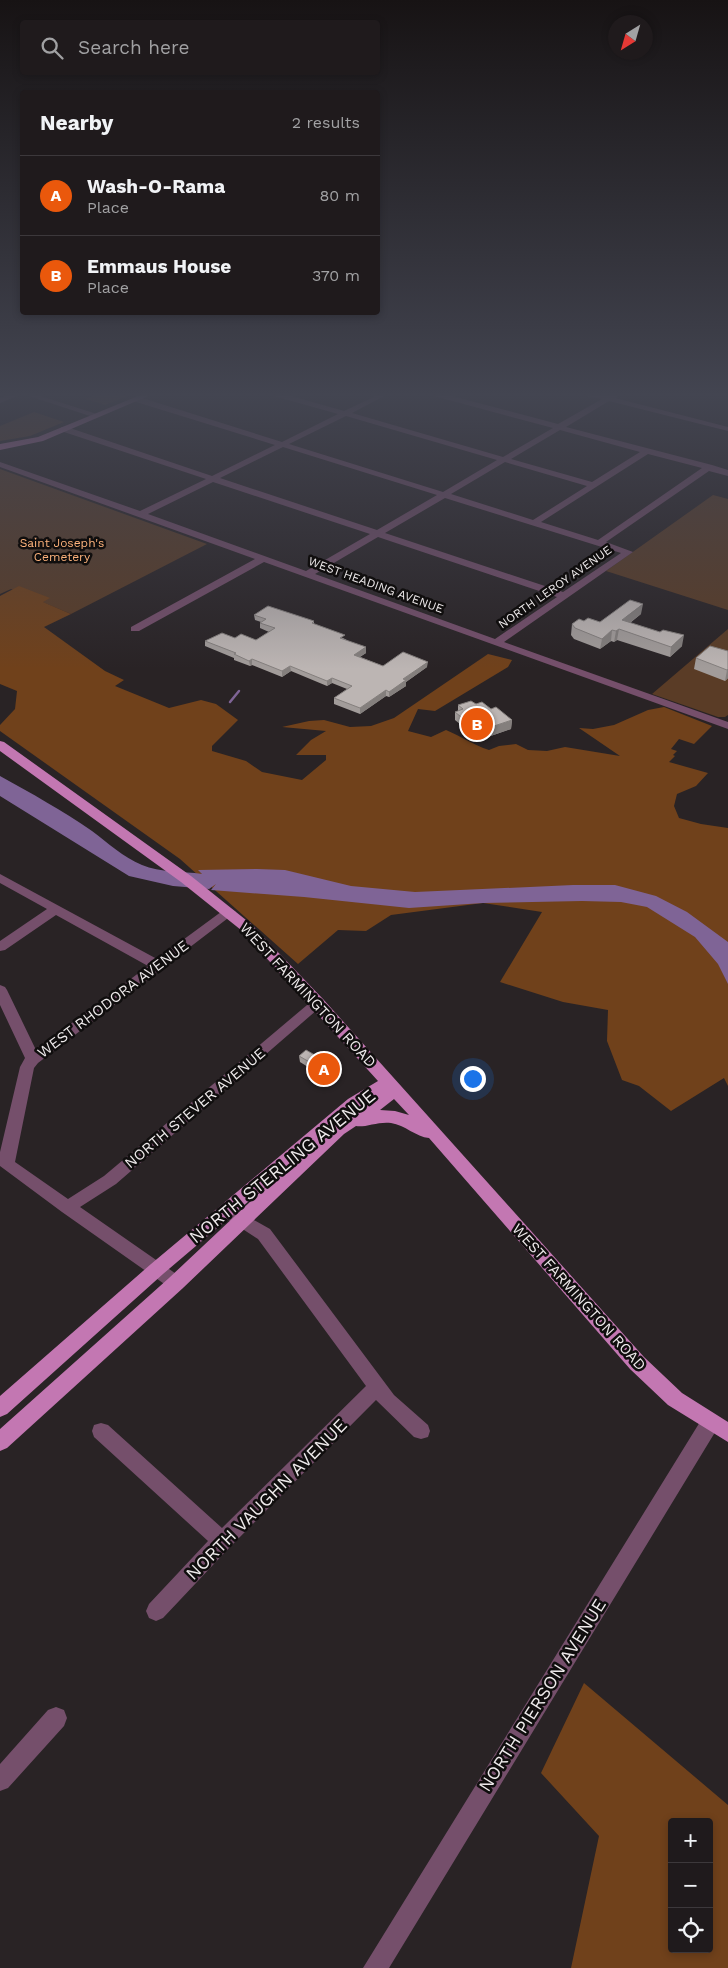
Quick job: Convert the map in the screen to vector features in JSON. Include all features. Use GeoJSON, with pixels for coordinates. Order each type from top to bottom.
{"type":"FeatureCollection","features":[{"type":"Feature","properties":{"kind":"main road","name":"WEST FARMINGTON ROAD"},"geometry":{"type":"LineString","coordinates":[[0,745],[230,912],[256,936],[453,1154],[637,1364],[675,1399],[719,1428]]}},
{"type":"Feature","properties":{"kind":"main road","name":"NORTH STERLING AVENUE"},"geometry":{"type":"LineString","coordinates":[[0,1408],[157,1269],[235,1216],[293,1171],[350,1121],[382,1102],[394,1089],[381,1086],[362,1097],[235,1216],[176,1283],[0,1442]]}},
{"type":"Feature","properties":{"kind":"main road"},"geometry":{"type":"LineString","coordinates":[[293,1171],[345,1130],[363,1119],[378,1116],[392,1116],[410,1122],[432,1136],[453,1154]]}},
{"type":"Feature","properties":{"kind":"street","name":"WEST HEADING AVENUE"},"geometry":{"type":"LineString","coordinates":[[62,486],[496,643],[727,724]]}},
{"type":"Feature","properties":{"kind":"street"},"geometry":{"type":"LineString","coordinates":[[141,514],[197,486]]}},
{"type":"Feature","properties":{"kind":"street"},"geometry":{"type":"LineString","coordinates":[[235,486],[565,596]]}},
{"type":"Feature","properties":{"kind":"street"},"geometry":{"type":"LineString","coordinates":[[414,486],[599,543],[681,486]]}},
{"type":"Feature","properties":{"kind":"street"},"geometry":{"type":"LineString","coordinates":[[308,574],[459,486]]}},
{"type":"Feature","properties":{"kind":"street"},"geometry":{"type":"LineString","coordinates":[[534,523],[592,486]]}},
{"type":"Feature","properties":{"kind":"street","name":"NORTH LEROY AVENUE"},"geometry":{"type":"LineString","coordinates":[[496,643],[628,552],[599,543]]}},
{"type":"Feature","properties":{"kind":"street"},"geometry":{"type":"LineString","coordinates":[[135,629],[264,558]]}},
{"type":"Feature","properties":{"kind":"street"},"geometry":{"type":"LineString","coordinates":[[0,878],[157,965]]}},
{"type":"Feature","properties":{"kind":"street"},"geometry":{"type":"LineString","coordinates":[[0,947],[56,909]]}},
{"type":"Feature","properties":{"kind":"street","name":"WEST RHODORA AVENUE"},"geometry":{"type":"LineString","coordinates":[[176,1283],[7,1164],[8,1152],[27,1067],[33,1059],[230,912]]}},
{"type":"Feature","properties":{"kind":"street"},"geometry":{"type":"LineString","coordinates":[[0,990],[33,1059]]}},
{"type":"Feature","properties":{"kind":"street","name":"NORTH STEVER AVENUE"},"geometry":{"type":"LineString","coordinates":[[68,1208],[84,1195],[110,1180],[318,1003]]}},
{"type":"Feature","properties":{"kind":"street"},"geometry":{"type":"LineString","coordinates":[[235,1216],[264,1234],[376,1387],[394,1408],[421,1431]]}},
{"type":"Feature","properties":{"kind":"street","name":"NORTH VAUGHN AVENUE"},"geometry":{"type":"LineString","coordinates":[[156,1611],[222,1541],[376,1387]]}},
{"type":"Feature","properties":{"kind":"street","name":"NORTH PIERSON AVENUE"},"geometry":{"type":"LineString","coordinates":[[375,1968],[719,1428]]}},
{"type":"Feature","properties":{"kind":"street"},"geometry":{"type":"LineString","coordinates":[[101,1431],[222,1541]]}},
{"type":"Feature","properties":{"kind":"street"},"geometry":{"type":"LineString","coordinates":[[0,1780],[56,1718]]}},
{"type":"Feature","properties":{"kind":"green space","name":"Saint Joseph's Cemetery"},"geometry":{"type":"Polygon","coordinates":[[[0,486],[46,486],[207,544],[71,614],[11,589],[0,594],[0,486]]]}},
{"type":"Feature","properties":{"kind":"green space"},"geometry":{"type":"Polygon","coordinates":[[[713,495],[728,499],[728,610],[606,571],[713,495]]]}},
{"type":"Feature","properties":{"kind":"green space"},"geometry":{"type":"Polygon","coordinates":[[[728,629],[728,715],[718,717],[652,694],[728,629]]]}},
{"type":"Feature","properties":{"kind":"shaded area"},"geometry":{"type":"Polygon","coordinates":[[[19,586],[50,598],[43,602],[71,614],[44,627],[105,671],[124,680],[115,686],[169,708],[201,700],[216,704],[238,720],[212,746],[212,751],[246,761],[262,772],[302,780],[326,760],[326,755],[296,755],[311,740],[326,731],[282,727],[324,720],[350,727],[371,726],[394,718],[488,654],[512,660],[508,667],[435,711],[418,709],[408,731],[431,737],[446,730],[489,750],[499,746],[516,744],[528,750],[547,751],[565,747],[620,756],[579,728],[593,729],[614,725],[648,710],[664,707],[712,726],[694,744],[679,739],[671,749],[677,751],[669,762],[708,773],[696,786],[677,794],[674,806],[679,818],[728,828],[728,1086],[724,1078],[671,1111],[639,1086],[622,1080],[607,1041],[608,1010],[563,1002],[500,982],[542,912],[483,903],[391,915],[366,931],[338,930],[298,964],[180,859],[0,731],[0,725],[15,709],[17,691],[0,684],[0,596],[19,586]]]}},
{"type":"Feature","properties":{"kind":"shaded area"},"geometry":{"type":"Polygon","coordinates":[[[0,776],[70,816],[128,858],[149,868],[202,874],[198,870],[285,870],[351,886],[415,892],[615,885],[656,896],[687,912],[728,942],[728,984],[718,964],[695,937],[647,907],[621,902],[483,903],[409,908],[211,890],[216,884],[209,889],[173,886],[129,876],[0,796],[0,776]]]}},
{"type":"Feature","properties":{"kind":"shaded area"},"geometry":{"type":"Polygon","coordinates":[[[584,1683],[728,1805],[728,1968],[571,1968],[599,1836],[541,1773],[584,1683]]]}},
{"type":"Feature","properties":{"kind":"building"},"geometry":{"type":"Polygon","coordinates":[[[630,600],[643,604],[622,620],[660,632],[663,630],[684,635],[671,647],[619,629],[616,631],[612,630],[602,639],[575,628],[572,624],[579,619],[584,621],[588,618],[600,622],[630,600]]]}},
{"type":"Feature","properties":{"kind":"building"},"geometry":{"type":"Polygon","coordinates":[[[268,606],[314,621],[312,623],[345,635],[340,638],[366,647],[354,655],[383,666],[403,652],[428,662],[403,679],[406,680],[389,692],[386,690],[360,708],[334,698],[352,686],[332,678],[327,681],[290,666],[282,671],[252,659],[249,661],[234,654],[236,653],[205,641],[222,633],[235,638],[241,634],[256,640],[275,628],[260,623],[266,619],[254,615],[268,606]]]}},
{"type":"Feature","properties":{"kind":"building"},"geometry":{"type":"Polygon","coordinates":[[[710,646],[728,651],[727,670],[696,658],[710,646]]]}},
{"type":"Feature","properties":{"kind":"building"},"geometry":{"type":"Polygon","coordinates":[[[471,701],[476,704],[482,702],[491,709],[496,707],[512,720],[477,730],[455,712],[463,709],[458,705],[471,701]]]}},
{"type":"Feature","properties":{"kind":"building"},"geometry":{"type":"Polygon","coordinates":[[[306,1050],[327,1062],[329,1060],[338,1065],[321,1080],[313,1075],[320,1068],[299,1056],[306,1050]]]}},
{"type":"Feature","properties":{"kind":"waterway"},"geometry":{"type":"LineString","coordinates":[[230,702],[239,691]]}},
{"type":"Feature","properties":{"kind":"place","name":"Emmaus House"},"geometry":{"type":"Point","coordinates":[477,724]}},
{"type":"Feature","properties":{"kind":"place","name":"Wash-O-Rama"},"geometry":{"type":"Point","coordinates":[324,1069]}}]}
